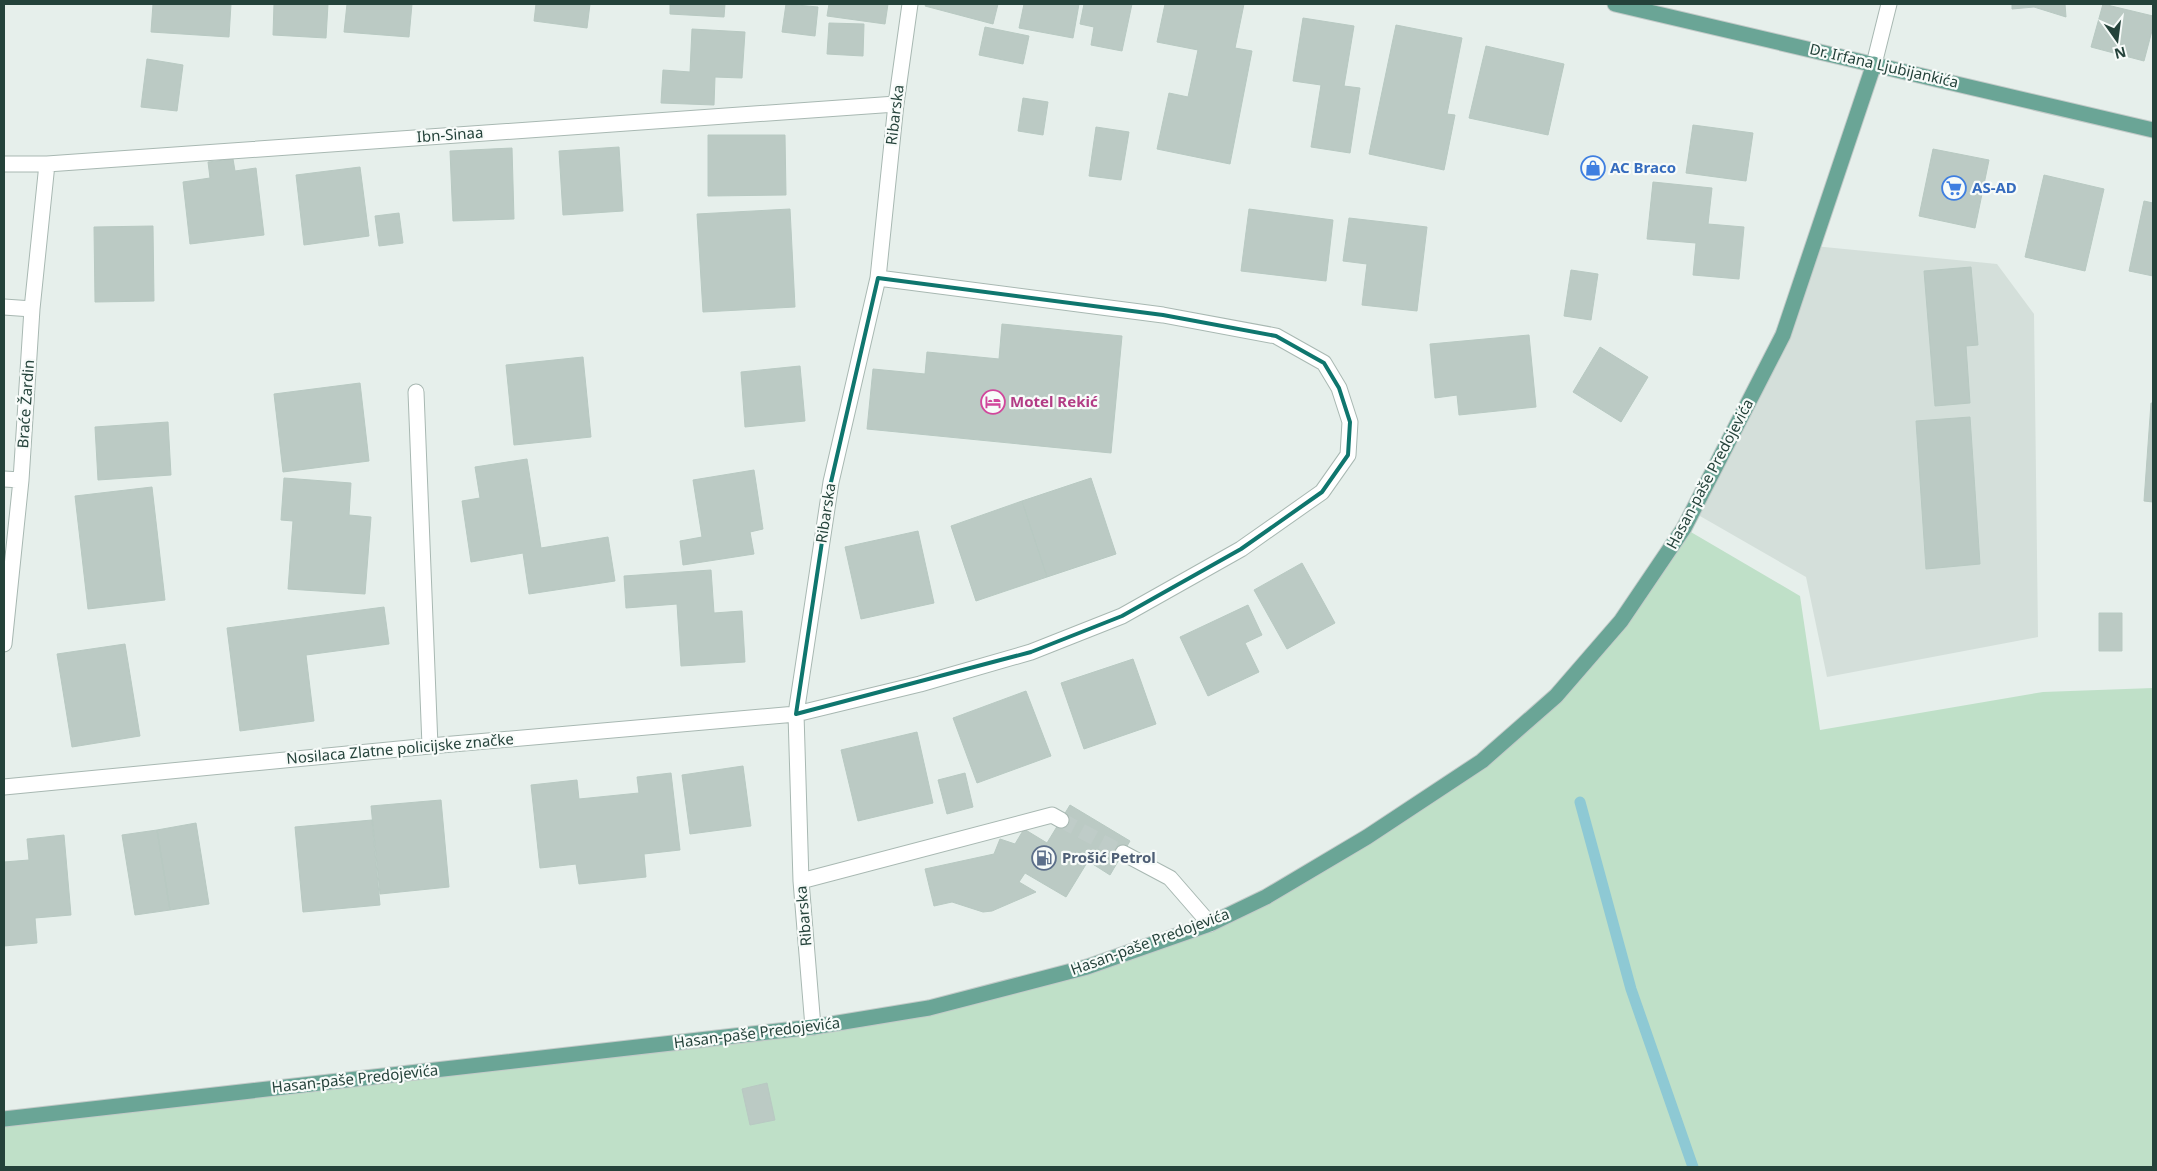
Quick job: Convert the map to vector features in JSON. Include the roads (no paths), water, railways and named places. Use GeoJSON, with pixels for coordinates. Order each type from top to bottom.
{"type":"FeatureCollection","features":[{"type":"Feature","properties":{"kind":"main road","name":"Dr. Irfana Ljubijankića"},"geometry":{"type":"LineString","coordinates":[[1615,4],[2153,130]]}},
{"type":"Feature","properties":{"kind":"main road","name":"Hasan-paše Predojevića"},"geometry":{"type":"LineString","coordinates":[[4,1119],[813,1027],[929,1008],[1078,970],[1210,924],[1266,897],[1367,837],[1482,761],[1556,696],[1621,621],[1684,528],[1783,335],[1874,64]]}},
{"type":"Feature","properties":{"kind":"street","name":"Ribarska"},"geometry":{"type":"LineString","coordinates":[[813,1027],[800,881],[796,714],[831,482],[878,278],[896,104],[910,4]]}},
{"type":"Feature","properties":{"kind":"street"},"geometry":{"type":"LineString","coordinates":[[1874,64],[1889,4]]}},
{"type":"Feature","properties":{"kind":"street","name":"Ibn-Sinaa"},"geometry":{"type":"LineString","coordinates":[[4,164],[47,164],[896,104]]}},
{"type":"Feature","properties":{"kind":"street","name":"Braće Žardin"},"geometry":{"type":"LineString","coordinates":[[4,644],[21,480],[32,309],[47,164]]}},
{"type":"Feature","properties":{"kind":"street","name":"Nosilaca Zlatne policijske značke"},"geometry":{"type":"LineString","coordinates":[[4,787],[430,746],[796,714],[920,684],[1031,652],[1122,616],[1241,549],[1322,492],[1348,455],[1350,422],[1339,388],[1324,363],[1276,336],[1163,315],[878,278]]}},
{"type":"Feature","properties":{"kind":"street"},"geometry":{"type":"LineString","coordinates":[[4,307],[32,309]]}},
{"type":"Feature","properties":{"kind":"street"},"geometry":{"type":"LineString","coordinates":[[416,392],[430,746]]}},
{"type":"Feature","properties":{"kind":"street"},"geometry":{"type":"LineString","coordinates":[[4,479],[21,480]]}},
{"type":"Feature","properties":{"kind":"street"},"geometry":{"type":"LineString","coordinates":[[800,881],[1052,815],[1062,820]]}},
{"type":"Feature","properties":{"kind":"street"},"geometry":{"type":"LineString","coordinates":[[1123,853],[1170,878],[1210,924]]}},
{"type":"Feature","properties":{"kind":"waterway"},"geometry":{"type":"LineString","coordinates":[[1580,802],[1631,989],[1693,1167]]}},
{"type":"Feature","properties":{"kind":"tunnel"},"geometry":{"type":"LineString","coordinates":[[1061,820],[1123,853]]}},
{"type":"Feature","properties":{"kind":"place","name":"AC Braco"},"geometry":{"type":"Point","coordinates":[1593,168]}},
{"type":"Feature","properties":{"kind":"place","name":"AS-AD"},"geometry":{"type":"Point","coordinates":[1954,188]}},
{"type":"Feature","properties":{"kind":"place","name":"Motel Rekić"},"geometry":{"type":"Point","coordinates":[993,402]}},
{"type":"Feature","properties":{"kind":"place","name":"Prošić Petrol"},"geometry":{"type":"Point","coordinates":[1044,858]}}]}
